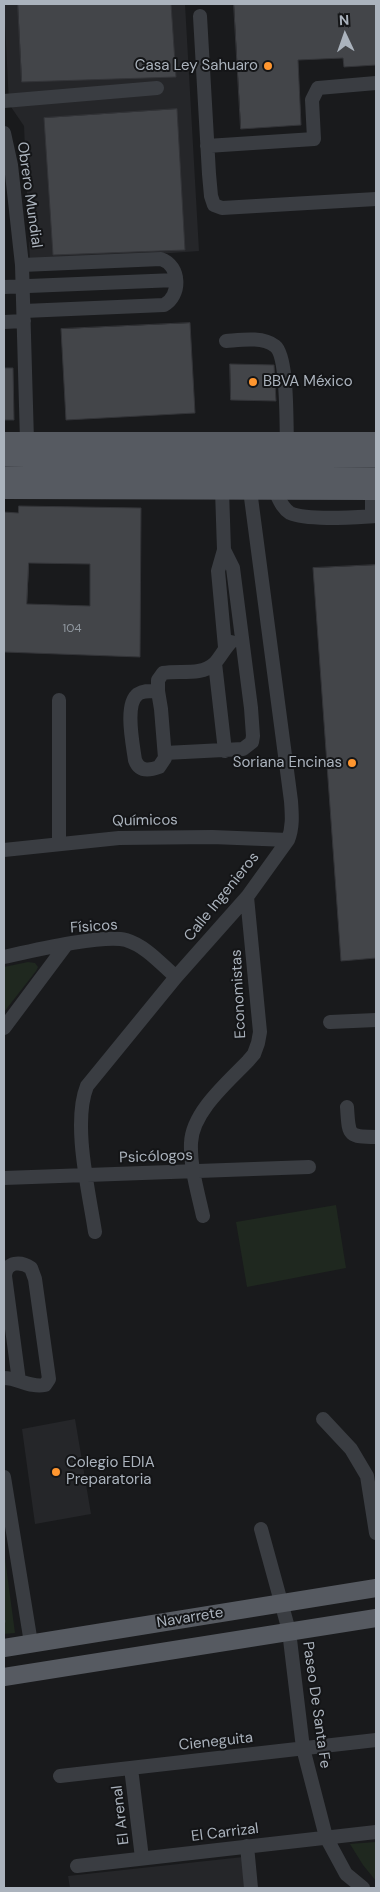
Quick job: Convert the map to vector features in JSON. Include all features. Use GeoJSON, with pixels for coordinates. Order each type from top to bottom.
{"type":"FeatureCollection","features":[{"type":"Feature","properties":{"kind":"main road"},"geometry":{"type":"LineString","coordinates":[[4,440],[376,440]]}},
{"type":"Feature","properties":{"kind":"main road"},"geometry":{"type":"LineString","coordinates":[[4,457],[179,467],[375,486]]}},
{"type":"Feature","properties":{"kind":"main road"},"geometry":{"type":"LineString","coordinates":[[4,475],[376,458]]}},
{"type":"Feature","properties":{"kind":"main road"},"geometry":{"type":"LineString","coordinates":[[4,490],[275,490],[375,486]]}},
{"type":"Feature","properties":{"kind":"main road","name":"Navarrete"},"geometry":{"type":"LineString","coordinates":[[4,1648],[376,1588]]}},
{"type":"Feature","properties":{"kind":"main road","name":"Navarrete"},"geometry":{"type":"LineString","coordinates":[[4,1677],[376,1618]]}},
{"type":"Feature","properties":{"kind":"street"},"geometry":{"type":"LineString","coordinates":[[200,16],[207,146],[211,196],[214,205],[222,208],[376,199]]}},
{"type":"Feature","properties":{"kind":"street"},"geometry":{"type":"LineString","coordinates":[[207,146],[314,140],[312,100],[318,88],[376,83]]}},
{"type":"Feature","properties":{"kind":"street"},"geometry":{"type":"LineString","coordinates":[[4,101],[157,88]]}},
{"type":"Feature","properties":{"kind":"street","name":"Obrero Mundial"},"geometry":{"type":"LineString","coordinates":[[4,133],[11,165],[22,265],[27,441]]}},
{"type":"Feature","properties":{"kind":"street"},"geometry":{"type":"LineString","coordinates":[[4,322],[24,316],[164,305],[170,302],[176,291],[175,272],[167,261],[161,259],[22,265]]}},
{"type":"Feature","properties":{"kind":"street"},"geometry":{"type":"LineString","coordinates":[[4,287],[176,280]]}},
{"type":"Feature","properties":{"kind":"street"},"geometry":{"type":"LineString","coordinates":[[226,341],[246,339],[265,341],[279,350],[284,376],[287,440]]}},
{"type":"Feature","properties":{"kind":"street"},"geometry":{"type":"LineString","coordinates":[[275,490],[286,509],[295,514],[308,516],[374,516],[375,486]]}},
{"type":"Feature","properties":{"kind":"street"},"geometry":{"type":"LineString","coordinates":[[222,490],[224,550],[218,571],[225,648]]}},
{"type":"Feature","properties":{"kind":"street","name":"Calle Ingenieros"},"geometry":{"type":"LineString","coordinates":[[95,1232],[86,1175],[81,1117],[83,1095],[87,1086],[247,896],[288,840],[292,821],[291,801],[250,490]]}},
{"type":"Feature","properties":{"kind":"street"},"geometry":{"type":"LineString","coordinates":[[165,753],[243,749],[252,742],[253,736],[234,568],[224,550]]}},
{"type":"Feature","properties":{"kind":"street"},"geometry":{"type":"LineString","coordinates":[[158,690],[142,692],[136,695],[130,714],[135,760],[140,768],[144,770],[159,767],[164,762],[165,753],[158,690],[158,680],[163,673],[203,670],[215,663],[225,648],[242,634]]}},
{"type":"Feature","properties":{"kind":"street"},"geometry":{"type":"LineString","coordinates":[[215,663],[225,751]]}},
{"type":"Feature","properties":{"kind":"street"},"geometry":{"type":"LineString","coordinates":[[59,700],[59,843]]}},
{"type":"Feature","properties":{"kind":"street","name":"Químicos"},"geometry":{"type":"LineString","coordinates":[[4,850],[109,838],[159,837],[288,840]]}},
{"type":"Feature","properties":{"kind":"street","name":"Economistas"},"geometry":{"type":"LineString","coordinates":[[203,1216],[191,1142],[197,1120],[214,1098],[254,1054],[258,1043],[259,1022],[247,896]]}},
{"type":"Feature","properties":{"kind":"street","name":"Físicos"},"geometry":{"type":"LineString","coordinates":[[4,957],[93,940],[126,940],[139,946],[154,957],[176,978]]}},
{"type":"Feature","properties":{"kind":"street"},"geometry":{"type":"LineString","coordinates":[[4,1028],[66,945]]}},
{"type":"Feature","properties":{"kind":"street"},"geometry":{"type":"LineString","coordinates":[[330,1022],[376,1020]]}},
{"type":"Feature","properties":{"kind":"street"},"geometry":{"type":"LineString","coordinates":[[346,1107],[350,1133],[357,1137],[376,1137]]}},
{"type":"Feature","properties":{"kind":"street","name":"Psicólogos"},"geometry":{"type":"LineString","coordinates":[[4,1178],[309,1167]]}},
{"type":"Feature","properties":{"kind":"street"},"geometry":{"type":"LineString","coordinates":[[4,1378],[40,1386],[49,1380],[34,1273],[27,1265],[16,1263],[7,1268],[5,1276],[19,1381]]}},
{"type":"Feature","properties":{"kind":"street"},"geometry":{"type":"LineString","coordinates":[[323,1419],[351,1449],[367,1476],[376,1532]]}},
{"type":"Feature","properties":{"kind":"street"},"geometry":{"type":"LineString","coordinates":[[4,1477],[31,1643]]}},
{"type":"Feature","properties":{"kind":"street","name":"Paseo De Santa Fe"},"geometry":{"type":"LineString","coordinates":[[261,1529],[289,1631],[303,1748],[326,1838],[346,1874],[364,1888]]}},
{"type":"Feature","properties":{"kind":"street","name":"Cieneguita"},"geometry":{"type":"LineString","coordinates":[[60,1776],[376,1740]]}},
{"type":"Feature","properties":{"kind":"street","name":"El Arenal"},"geometry":{"type":"LineString","coordinates":[[131,1768],[142,1858]]}},
{"type":"Feature","properties":{"kind":"street","name":"El Carrizal"},"geometry":{"type":"LineString","coordinates":[[77,1866],[376,1832]]}},
{"type":"Feature","properties":{"kind":"street"},"geometry":{"type":"LineString","coordinates":[[247,1846],[251,1888]]}},
{"type":"Feature","properties":{"kind":"street"},"geometry":{"type":"LineString","coordinates":[[346,1874],[348,1888]]}},
{"type":"Feature","properties":{"kind":"shaded area"},"geometry":{"type":"Polygon","coordinates":[[[4,4],[185,4],[199,251],[30,263],[24,126],[9,104],[4,4]]]}},
{"type":"Feature","properties":{"kind":"shaded area"},"geometry":{"type":"Polygon","coordinates":[[[28,962],[35,963],[38,967],[4,1012],[4,967],[28,962]]]}},
{"type":"Feature","properties":{"kind":"shaded area"},"geometry":{"type":"Polygon","coordinates":[[[336,1205],[346,1268],[247,1287],[236,1222],[336,1205]]]}},
{"type":"Feature","properties":{"kind":"shaded area","name":"Colegio EDIA Preparatoria"},"geometry":{"type":"Polygon","coordinates":[[[75,1419],[91,1514],[35,1524],[22,1429],[75,1419]]]}},
{"type":"Feature","properties":{"kind":"shaded area"},"geometry":{"type":"Polygon","coordinates":[[[4,1551],[15,1633],[4,1634],[4,1551]]]}},
{"type":"Feature","properties":{"kind":"shaded area"},"geometry":{"type":"Polygon","coordinates":[[[376,1842],[376,1881],[350,1844],[376,1842]]]}},
{"type":"Feature","properties":{"kind":"shaded area"},"geometry":{"type":"Polygon","coordinates":[[[243,1857],[246,1888],[70,1888],[68,1876],[243,1857]]]}},
{"type":"Feature","properties":{"kind":"building"},"geometry":{"type":"Polygon","coordinates":[[[18,4],[171,4],[176,77],[22,82],[18,4]]]}},
{"type":"Feature","properties":{"kind":"building","name":"Casa Ley Sahuaro"},"geometry":{"type":"Polygon","coordinates":[[[234,4],[376,4],[376,65],[344,67],[343,58],[298,60],[301,125],[241,129],[234,4]]]}},
{"type":"Feature","properties":{"kind":"building"},"geometry":{"type":"Polygon","coordinates":[[[177,109],[185,250],[53,255],[44,118],[177,109]]]}},
{"type":"Feature","properties":{"kind":"building"},"geometry":{"type":"Polygon","coordinates":[[[190,323],[195,413],[66,420],[61,329],[190,323]]]}},
{"type":"Feature","properties":{"kind":"building","name":"BBVA México"},"geometry":{"type":"Polygon","coordinates":[[[230,364],[274,365],[276,401],[231,400],[230,364]]]}},
{"type":"Feature","properties":{"kind":"building"},"geometry":{"type":"Polygon","coordinates":[[[4,368],[13,368],[14,420],[4,420],[4,368]]]}},
{"type":"Feature","properties":{"kind":"building"},"geometry":{"type":"Polygon","coordinates":[[[19,506],[141,508],[140,657],[4,652],[4,512],[18,513],[19,506]],[[29,563],[27,604],[90,606],[90,564],[29,563]]]}},
{"type":"Feature","properties":{"kind":"building","name":"Soriana Encinas"},"geometry":{"type":"Polygon","coordinates":[[[376,565],[376,958],[341,961],[313,568],[376,565]]]}},
{"type":"Feature","properties":{"kind":"place","name":"Casa Ley Sahuaro"},"geometry":{"type":"Point","coordinates":[268,66]}},
{"type":"Feature","properties":{"kind":"place","name":"BBVA México"},"geometry":{"type":"Point","coordinates":[253,382]}},
{"type":"Feature","properties":{"kind":"place","name":"Soriana Encinas"},"geometry":{"type":"Point","coordinates":[352,763]}},
{"type":"Feature","properties":{"kind":"place","name":"Colegio EDIA Preparatoria"},"geometry":{"type":"Point","coordinates":[56,1472]}}]}
